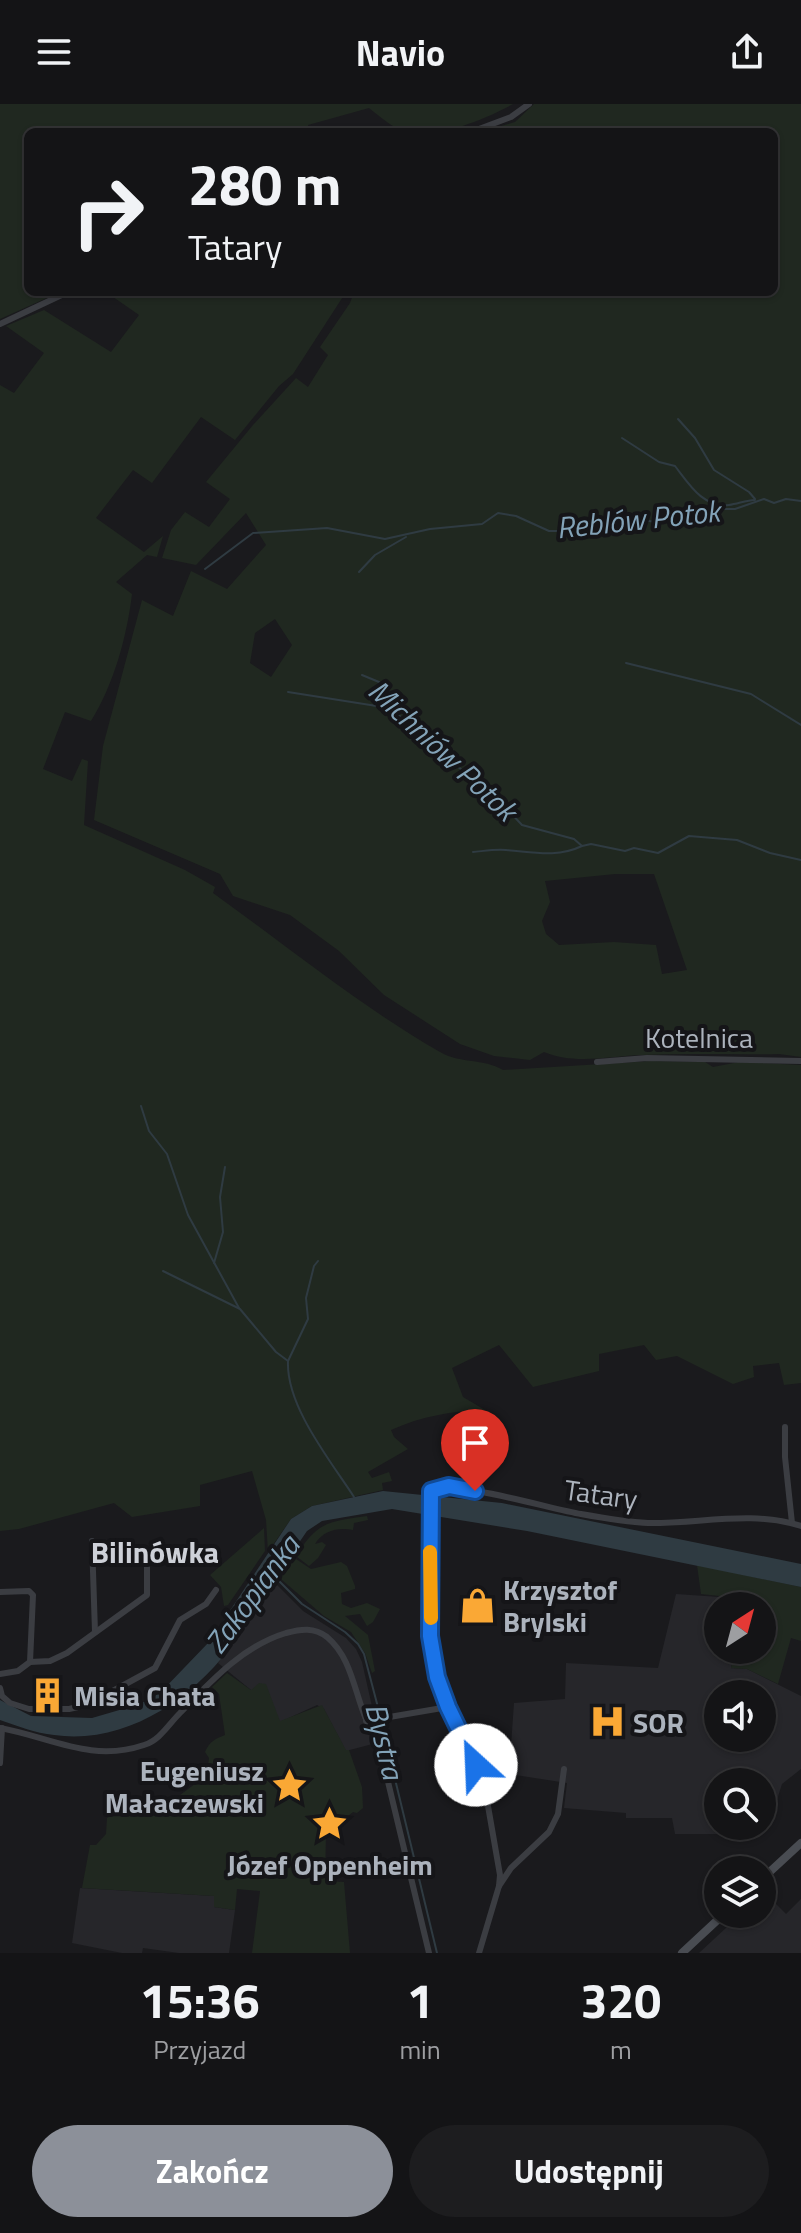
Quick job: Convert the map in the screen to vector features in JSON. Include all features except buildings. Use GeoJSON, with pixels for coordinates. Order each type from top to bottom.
{"type":"FeatureCollection","features":[{"type":"Feature","properties":{"kind":"main road"},"geometry":{"type":"LineString","coordinates":[[776,1866],[801,1843]]}},
{"type":"Feature","properties":{"kind":"main road"},"geometry":{"type":"LineString","coordinates":[[682,1953],[709,1928]]}},
{"type":"Feature","properties":{"kind":"street"},"geometry":{"type":"LineString","coordinates":[[482,128],[511,117],[529,104]]}},
{"type":"Feature","properties":{"kind":"street"},"geometry":{"type":"LineString","coordinates":[[0,324],[60,296]]}},
{"type":"Feature","properties":{"kind":"street","name":"Kotelnica"},"geometry":{"type":"LineString","coordinates":[[597,1062],[647,1058],[801,1061]]}},
{"type":"Feature","properties":{"kind":"street"},"geometry":{"type":"LineString","coordinates":[[785,1427],[792,1523]]}},
{"type":"Feature","properties":{"kind":"street","name":"Tatary"},"geometry":{"type":"LineString","coordinates":[[499,1886],[500,1875],[484,1783],[437,1677],[430,1636],[431,1491],[455,1487],[577,1514],[648,1523],[765,1519],[801,1526]]}},
{"type":"Feature","properties":{"kind":"street"},"geometry":{"type":"LineString","coordinates":[[92,1541],[95,1632]]}},
{"type":"Feature","properties":{"kind":"street"},"geometry":{"type":"LineString","coordinates":[[0,1674],[18,1671],[30,1662],[50,1661],[67,1653],[147,1595],[147,1554]]}},
{"type":"Feature","properties":{"kind":"street"},"geometry":{"type":"LineString","coordinates":[[0,1688],[2,1696],[10,1703],[29,1709],[69,1709],[87,1705],[155,1668],[180,1620],[206,1604],[216,1590]]}},
{"type":"Feature","properties":{"kind":"street"},"geometry":{"type":"LineString","coordinates":[[0,1592],[29,1591],[33,1595],[30,1662]]}},
{"type":"Feature","properties":{"kind":"street"},"geometry":{"type":"LineString","coordinates":[[0,1763],[1,1728],[73,1749],[111,1751],[141,1746],[155,1740],[191,1702],[251,1648],[268,1639],[307,1629],[326,1636],[347,1664],[378,1740],[429,1953]]}},
{"type":"Feature","properties":{"kind":"street"},"geometry":{"type":"LineString","coordinates":[[370,1721],[448,1707]]}},
{"type":"Feature","properties":{"kind":"street"},"geometry":{"type":"LineString","coordinates":[[479,1953],[499,1886],[511,1868],[549,1832],[558,1814],[564,1769]]}},
{"type":"Feature","properties":{"kind":"shaded area"},"geometry":{"type":"Polygon","coordinates":[[[0,104],[513,104],[490,116],[454,128],[396,128],[369,108],[308,125],[309,128],[24,128],[24,296],[51,296],[0,319],[0,104]]]}},
{"type":"Feature","properties":{"kind":"shaded area"},"geometry":{"type":"Polygon","coordinates":[[[534,104],[801,104],[801,1057],[779,1054],[676,1054],[580,1059],[544,1052],[530,1060],[494,1056],[460,1044],[384,995],[339,951],[290,915],[233,896],[220,874],[94,820],[103,746],[142,600],[173,616],[191,571],[227,589],[266,545],[246,513],[196,565],[162,558],[171,530],[185,512],[209,527],[230,499],[206,482],[296,378],[308,387],[328,355],[320,347],[353,296],[778,296],[778,128],[494,128],[515,122],[534,104]],[[275,619],[255,633],[250,663],[271,677],[292,645],[275,619]],[[615,874],[545,881],[550,902],[542,921],[546,934],[559,945],[614,942],[656,945],[662,974],[687,970],[654,874],[615,874]]]}},
{"type":"Feature","properties":{"kind":"shaded area"},"geometry":{"type":"Polygon","coordinates":[[[112,296],[343,296],[293,374],[279,386],[235,440],[201,417],[152,483],[133,470],[96,518],[144,552],[163,536],[157,557],[147,555],[116,582],[132,594],[118,659],[99,707],[91,721],[65,712],[43,769],[72,781],[82,759],[88,761],[84,825],[185,870],[215,887],[213,893],[325,976],[448,1056],[503,1070],[651,1061],[705,1062],[713,1067],[739,1062],[801,1065],[801,1383],[784,1385],[779,1363],[753,1366],[754,1377],[733,1384],[677,1356],[656,1360],[644,1345],[599,1354],[599,1371],[533,1387],[499,1345],[452,1368],[463,1397],[485,1410],[437,1415],[391,1430],[394,1437],[408,1449],[368,1472],[372,1478],[389,1472],[392,1481],[382,1483],[383,1490],[312,1506],[291,1519],[268,1552],[266,1520],[252,1471],[200,1485],[200,1506],[132,1517],[114,1503],[19,1529],[0,1531],[0,385],[14,393],[44,353],[6,326],[44,310],[111,352],[139,315],[112,296]]]}},
{"type":"Feature","properties":{"kind":"shaded area"},"geometry":{"type":"Polygon","coordinates":[[[367,1516],[368,1520],[354,1523],[353,1530],[337,1529],[322,1535],[315,1544],[322,1542],[326,1545],[309,1566],[296,1556],[311,1536],[325,1525],[367,1516]]]}},
{"type":"Feature","properties":{"kind":"shaded area"},"geometry":{"type":"Polygon","coordinates":[[[264,1528],[265,1551],[228,1605],[224,1606],[221,1587],[210,1575],[264,1528]]]}},
{"type":"Feature","properties":{"kind":"shaded area"},"geometry":{"type":"Polygon","coordinates":[[[293,1557],[311,1569],[341,1562],[347,1566],[355,1586],[355,1589],[341,1593],[342,1604],[351,1608],[367,1603],[380,1609],[367,1626],[360,1614],[345,1616],[368,1635],[375,1671],[372,1673],[365,1653],[351,1632],[324,1616],[282,1580],[293,1557]]]}},
{"type":"Feature","properties":{"kind":"shaded area"},"geometry":{"type":"Polygon","coordinates":[[[697,1565],[801,1587],[801,1641],[791,1638],[778,1684],[776,1680],[747,1669],[731,1668],[732,1664],[776,1664],[776,1592],[701,1594],[697,1565]]]}},
{"type":"Feature","properties":{"kind":"shaded area"},"geometry":{"type":"Polygon","coordinates":[[[272,1580],[303,1611],[346,1638],[356,1649],[362,1662],[380,1742],[346,1751],[324,1709],[317,1705],[280,1722],[251,1690],[218,1663],[272,1580]]]}},
{"type":"Feature","properties":{"kind":"shaded area"},"geometry":{"type":"Polygon","coordinates":[[[676,1594],[704,1596],[704,1664],[732,1664],[731,1668],[747,1669],[769,1680],[704,1680],[704,1752],[776,1752],[776,1684],[801,1696],[801,1769],[782,1784],[776,1803],[776,1768],[704,1768],[704,1834],[675,1834],[672,1818],[626,1818],[626,1813],[564,1808],[567,1783],[509,1774],[514,1703],[565,1699],[566,1663],[658,1668],[676,1594]]]}},
{"type":"Feature","properties":{"kind":"shaded area"},"geometry":{"type":"Polygon","coordinates":[[[227,1673],[251,1690],[259,1683],[266,1684],[280,1721],[322,1705],[346,1750],[349,1750],[362,1787],[363,1808],[326,1833],[325,1881],[344,1882],[350,1953],[252,1953],[260,1891],[237,1889],[235,1910],[214,1907],[214,1896],[82,1888],[90,1845],[96,1845],[106,1834],[107,1818],[135,1806],[150,1814],[160,1810],[207,1775],[209,1758],[205,1752],[213,1741],[225,1735],[219,1694],[212,1687],[227,1673]]]}},
{"type":"Feature","properties":{"kind":"shaded area"},"geometry":{"type":"Polygon","coordinates":[[[80,1888],[214,1896],[214,1907],[235,1910],[229,1953],[179,1953],[143,1948],[142,1953],[122,1953],[72,1943],[80,1888]]]}},
{"type":"Feature","properties":{"kind":"shaded area"},"geometry":{"type":"Polygon","coordinates":[[[801,1899],[801,1953],[699,1953],[726,1928],[776,1928],[776,1904],[786,1914],[801,1899]]]}},
{"type":"Feature","properties":{"kind":"water","name":"Zakopianka"},"geometry":{"type":"Polygon","coordinates":[[[383,1491],[502,1503],[801,1564],[801,1587],[527,1531],[392,1509],[322,1521],[307,1531],[229,1649],[194,1686],[152,1716],[104,1733],[79,1736],[40,1733],[0,1720],[0,1700],[31,1716],[92,1718],[140,1704],[160,1693],[209,1642],[291,1519],[312,1506],[383,1491]]]}},
{"type":"Feature","properties":{"kind":"waterway"},"geometry":{"type":"LineString","coordinates":[[678,419],[695,438],[714,470],[755,499]]}},
{"type":"Feature","properties":{"kind":"waterway"},"geometry":{"type":"LineString","coordinates":[[622,438],[659,462],[675,466],[691,487],[712,503],[729,505],[755,500]]}},
{"type":"Feature","properties":{"kind":"waterway","name":"Reblów Potok"},"geometry":{"type":"LineString","coordinates":[[205,569],[253,533],[327,528],[385,539],[430,529],[482,524],[498,513],[516,516],[549,531],[572,531],[583,522],[609,522],[620,517],[656,522],[697,509],[735,509],[764,499],[774,503],[786,499],[801,501]]}},
{"type":"Feature","properties":{"kind":"waterway"},"geometry":{"type":"LineString","coordinates":[[359,572],[375,555],[406,537]]}},
{"type":"Feature","properties":{"kind":"waterway"},"geometry":{"type":"LineString","coordinates":[[626,663],[751,694],[801,725]]}},
{"type":"Feature","properties":{"kind":"waterway","name":"Michniów Potok"},"geometry":{"type":"LineString","coordinates":[[362,675],[379,682],[397,700],[405,718],[422,729],[452,762],[496,797],[522,825],[574,839],[582,846],[591,844],[625,851],[634,848],[658,853],[689,836],[737,840],[770,853],[801,860]]}},
{"type":"Feature","properties":{"kind":"waterway"},"geometry":{"type":"LineString","coordinates":[[288,692],[383,707],[403,718]]}},
{"type":"Feature","properties":{"kind":"waterway"},"geometry":{"type":"LineString","coordinates":[[473,852],[554,853],[582,846]]}},
{"type":"Feature","properties":{"kind":"waterway"},"geometry":{"type":"LineString","coordinates":[[141,1106],[149,1131],[167,1154],[188,1215],[239,1308]]}},
{"type":"Feature","properties":{"kind":"waterway"},"geometry":{"type":"LineString","coordinates":[[214,1263],[223,1232],[220,1197],[225,1167]]}},
{"type":"Feature","properties":{"kind":"waterway"},"geometry":{"type":"LineString","coordinates":[[288,1361],[308,1319],[306,1298],[318,1261]]}},
{"type":"Feature","properties":{"kind":"waterway"},"geometry":{"type":"LineString","coordinates":[[163,1271],[240,1309],[276,1352],[288,1361],[289,1378],[302,1414],[354,1497]]}},
{"type":"Feature","properties":{"kind":"waterway","name":"Bystra"},"geometry":{"type":"LineString","coordinates":[[275,1577],[302,1604],[358,1644],[364,1654],[380,1715]]}},
{"type":"Feature","properties":{"kind":"waterway","name":"Bystra"},"geometry":{"type":"LineString","coordinates":[[381,1721],[437,1953]]}},
{"type":"Feature","properties":{"kind":"slow traffic"},"geometry":{"type":"LineString","coordinates":[[430,1552],[431,1618]]}},
{"type":"Feature","properties":{"kind":"place","name":"Krzysztof Brylski"},"geometry":{"type":"Point","coordinates":[477,1605]}},
{"type":"Feature","properties":{"kind":"place","name":"Misia Chata"},"geometry":{"type":"Point","coordinates":[48,1695]}},
{"type":"Feature","properties":{"kind":"place","name":"SOR"},"geometry":{"type":"Point","coordinates":[607,1722]}},
{"type":"Feature","properties":{"kind":"place","name":"Eugeniusz Małaczewski"},"geometry":{"type":"Point","coordinates":[290,1786]}},
{"type":"Feature","properties":{"kind":"place","name":"Józef Oppenheim"},"geometry":{"type":"Point","coordinates":[330,1824]}},
{"type":"Feature","properties":{"kind":"district","name":"Bilinówka"},"geometry":{"type":"Point","coordinates":[155,1552]}},
{"type":"Feature","properties":{"kind":"route"},"geometry":{"type":"LineString","coordinates":[[475,1491],[449,1486],[431,1491],[430,1636],[437,1677],[476,1765]]}}]}
